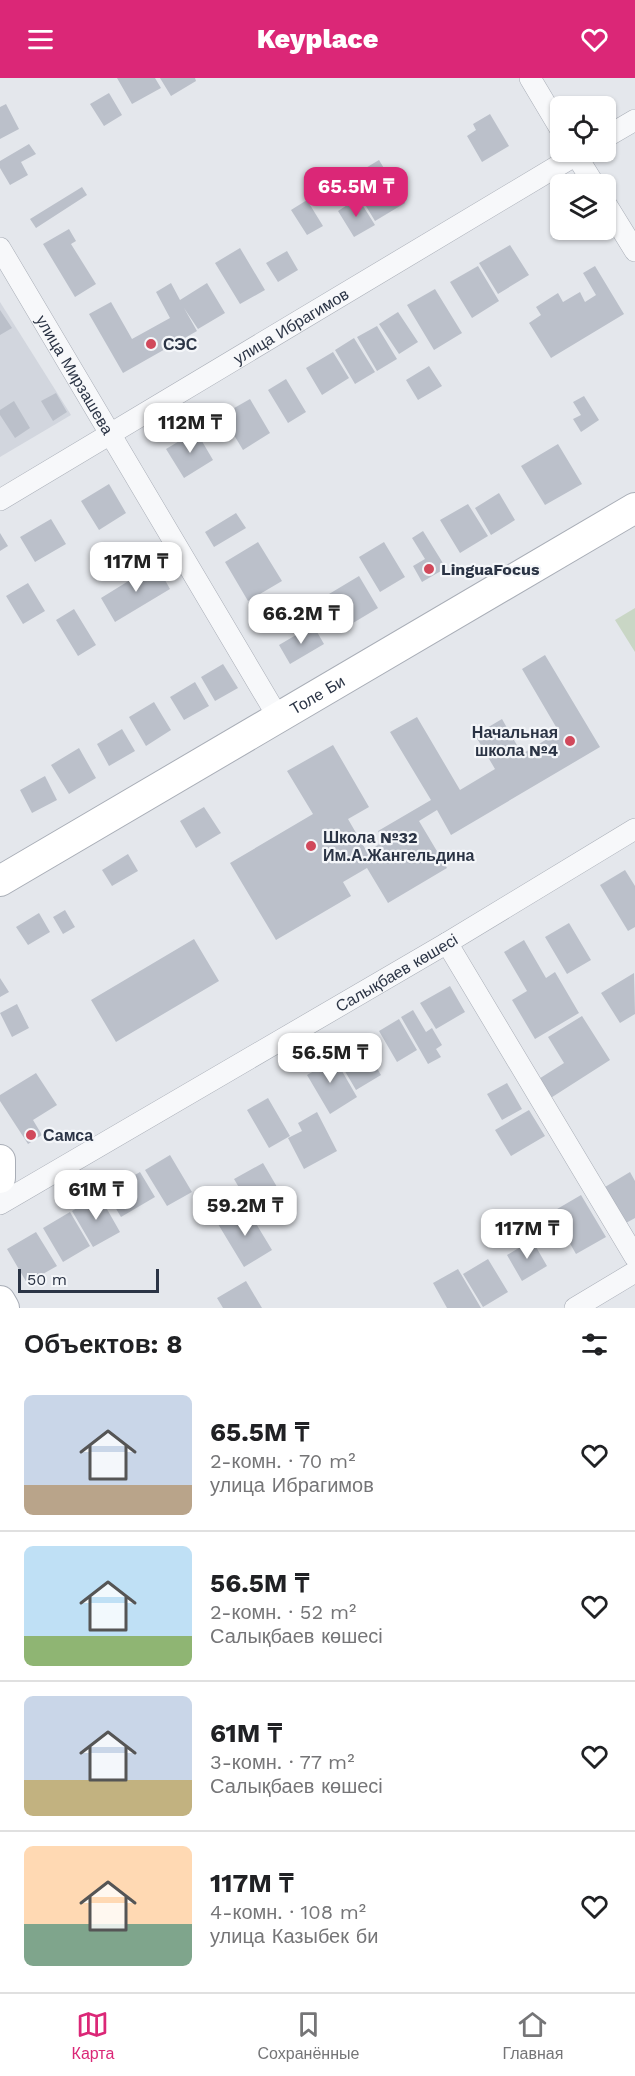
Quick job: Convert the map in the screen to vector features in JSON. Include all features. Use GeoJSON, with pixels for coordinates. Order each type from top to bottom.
{"type":"FeatureCollection","features":[{"type":"Feature","properties":{"kind":"main road","name":"Толе Би"},"geometry":{"type":"LineString","coordinates":[[0,881],[635,508]]}},
{"type":"Feature","properties":{"kind":"main road"},"geometry":{"type":"LineString","coordinates":[[0,1160],[0,1178]]}},
{"type":"Feature","properties":{"kind":"main road"},"geometry":{"type":"LineString","coordinates":[[0,1301],[4,1308]]}},
{"type":"Feature","properties":{"kind":"street"},"geometry":{"type":"LineString","coordinates":[[530,78],[550,112]]}},
{"type":"Feature","properties":{"kind":"street"},"geometry":{"type":"LineString","coordinates":[[616,131],[635,120]]}},
{"type":"Feature","properties":{"kind":"street","name":"улица Ибрагимов"},"geometry":{"type":"LineString","coordinates":[[0,500],[562,162]]}},
{"type":"Feature","properties":{"kind":"street"},"geometry":{"type":"LineString","coordinates":[[616,220],[635,251]]}},
{"type":"Feature","properties":{"kind":"street","name":"улица Мирзашева"},"geometry":{"type":"LineString","coordinates":[[0,248],[278,717]]}},
{"type":"Feature","properties":{"kind":"street","name":"Салықбаев көшесі"},"geometry":{"type":"LineString","coordinates":[[0,1204],[447,944],[635,829]]}},
{"type":"Feature","properties":{"kind":"street"},"geometry":{"type":"LineString","coordinates":[[447,944],[635,1257]]}},
{"type":"Feature","properties":{"kind":"street"},"geometry":{"type":"LineString","coordinates":[[575,1308],[635,1272]]}},
{"type":"Feature","properties":{"kind":"shaded area"},"geometry":{"type":"Polygon","coordinates":[[[0,302],[71,415],[0,457],[0,302]]]}},
{"type":"Feature","properties":{"kind":"green space"},"geometry":{"type":"Polygon","coordinates":[[[635,608],[635,652],[615,620],[635,608]]]}},
{"type":"Feature","properties":{"kind":"building"},"geometry":{"type":"Polygon","coordinates":[[[117,78],[155,78],[161,88],[132,104],[117,78]]]}},
{"type":"Feature","properties":{"kind":"building"},"geometry":{"type":"Polygon","coordinates":[[[160,78],[195,78],[196,81],[171,96],[160,78]]]}},
{"type":"Feature","properties":{"kind":"building"},"geometry":{"type":"Polygon","coordinates":[[[109,93],[122,115],[104,126],[90,104],[109,93]]]}},
{"type":"Feature","properties":{"kind":"building"},"geometry":{"type":"Polygon","coordinates":[[[6,104],[19,129],[0,139],[0,107],[6,104]]]}},
{"type":"Feature","properties":{"kind":"building"},"geometry":{"type":"Polygon","coordinates":[[[490,114],[509,146],[482,162],[467,136],[476,130],[473,124],[490,114]]]}},
{"type":"Feature","properties":{"kind":"building"},"geometry":{"type":"Polygon","coordinates":[[[29,144],[36,154],[21,162],[28,175],[10,185],[0,168],[0,161],[29,144]]]}},
{"type":"Feature","properties":{"kind":"building"},"geometry":{"type":"Polygon","coordinates":[[[379,160],[405,203],[375,221],[349,178],[379,160]]]}},
{"type":"Feature","properties":{"kind":"building"},"geometry":{"type":"Polygon","coordinates":[[[82,187],[87,195],[36,228],[30,219],[82,187]]]}},
{"type":"Feature","properties":{"kind":"building"},"geometry":{"type":"Polygon","coordinates":[[[358,198],[375,225],[354,237],[338,211],[358,198]]]}},
{"type":"Feature","properties":{"kind":"building"},"geometry":{"type":"Polygon","coordinates":[[[307,200],[323,226],[307,235],[291,210],[307,200]]]}},
{"type":"Feature","properties":{"kind":"building"},"geometry":{"type":"Polygon","coordinates":[[[69,229],[76,241],[71,244],[96,284],[75,297],[43,244],[69,229]]]}},
{"type":"Feature","properties":{"kind":"building"},"geometry":{"type":"Polygon","coordinates":[[[510,245],[529,275],[498,294],[479,263],[510,245]]]}},
{"type":"Feature","properties":{"kind":"building"},"geometry":{"type":"Polygon","coordinates":[[[240,248],[265,290],[240,304],[215,263],[240,248]]]}},
{"type":"Feature","properties":{"kind":"building"},"geometry":{"type":"Polygon","coordinates":[[[287,251],[298,270],[278,282],[266,263],[287,251]]]}},
{"type":"Feature","properties":{"kind":"building"},"geometry":{"type":"Polygon","coordinates":[[[478,266],[499,301],[472,318],[450,282],[478,266]]]}},
{"type":"Feature","properties":{"kind":"building"},"geometry":{"type":"Polygon","coordinates":[[[595,266],[624,314],[551,358],[529,323],[541,315],[536,307],[558,293],[563,302],[580,292],[585,302],[596,295],[583,273],[595,266]]]}},
{"type":"Feature","properties":{"kind":"building"},"geometry":{"type":"Polygon","coordinates":[[[171,283],[180,300],[207,283],[225,313],[198,329],[184,308],[197,331],[123,373],[89,314],[111,302],[132,339],[170,318],[156,292],[171,283]]]}},
{"type":"Feature","properties":{"kind":"building"},"geometry":{"type":"Polygon","coordinates":[[[435,289],[462,333],[434,350],[407,305],[435,289]]]}},
{"type":"Feature","properties":{"kind":"building"},"geometry":{"type":"Polygon","coordinates":[[[0,310],[12,328],[0,335],[0,310]]]}},
{"type":"Feature","properties":{"kind":"building"},"geometry":{"type":"Polygon","coordinates":[[[398,312],[418,342],[399,354],[379,324],[398,312]]]}},
{"type":"Feature","properties":{"kind":"building"},"geometry":{"type":"Polygon","coordinates":[[[377,326],[397,359],[377,371],[357,337],[377,326]]]}},
{"type":"Feature","properties":{"kind":"building"},"geometry":{"type":"Polygon","coordinates":[[[354,338],[375,372],[355,384],[335,350],[354,338]]]}},
{"type":"Feature","properties":{"kind":"building"},"geometry":{"type":"Polygon","coordinates":[[[333,352],[349,378],[322,395],[306,368],[333,352]]]}},
{"type":"Feature","properties":{"kind":"building"},"geometry":{"type":"Polygon","coordinates":[[[429,366],[442,386],[418,400],[406,380],[429,366]]]}},
{"type":"Feature","properties":{"kind":"building"},"geometry":{"type":"Polygon","coordinates":[[[286,379],[306,412],[288,423],[268,390],[286,379]]]}},
{"type":"Feature","properties":{"kind":"building"},"geometry":{"type":"Polygon","coordinates":[[[56,393],[67,412],[53,421],[41,401],[56,393]]]}},
{"type":"Feature","properties":{"kind":"building"},"geometry":{"type":"Polygon","coordinates":[[[584,396],[599,420],[581,432],[573,419],[581,415],[573,402],[584,396]]]}},
{"type":"Feature","properties":{"kind":"building"},"geometry":{"type":"Polygon","coordinates":[[[250,399],[270,433],[243,450],[222,415],[250,399]]]}},
{"type":"Feature","properties":{"kind":"building"},"geometry":{"type":"Polygon","coordinates":[[[14,401],[30,428],[15,438],[0,415],[0,410],[14,401]]]}},
{"type":"Feature","properties":{"kind":"building"},"geometry":{"type":"Polygon","coordinates":[[[196,431],[213,460],[184,478],[166,449],[196,431]]]}},
{"type":"Feature","properties":{"kind":"building"},"geometry":{"type":"Polygon","coordinates":[[[558,444],[582,484],[545,505],[521,466],[558,444]]]}},
{"type":"Feature","properties":{"kind":"building"},"geometry":{"type":"Polygon","coordinates":[[[109,484],[126,513],[99,530],[81,501],[109,484]]]}},
{"type":"Feature","properties":{"kind":"building"},"geometry":{"type":"Polygon","coordinates":[[[499,493],[515,520],[491,535],[475,508],[499,493]]]}},
{"type":"Feature","properties":{"kind":"building"},"geometry":{"type":"Polygon","coordinates":[[[468,504],[488,536],[460,553],[440,520],[468,504]]]}},
{"type":"Feature","properties":{"kind":"building"},"geometry":{"type":"Polygon","coordinates":[[[236,513],[246,528],[214,547],[205,532],[236,513]]]}},
{"type":"Feature","properties":{"kind":"building"},"geometry":{"type":"Polygon","coordinates":[[[51,519],[66,544],[35,562],[20,537],[51,519]]]}},
{"type":"Feature","properties":{"kind":"building"},"geometry":{"type":"Polygon","coordinates":[[[423,531],[446,568],[422,582],[413,566],[425,559],[412,538],[423,531]]]}},
{"type":"Feature","properties":{"kind":"building"},"geometry":{"type":"Polygon","coordinates":[[[0,533],[8,546],[0,551],[0,533]]]}},
{"type":"Feature","properties":{"kind":"building"},"geometry":{"type":"Polygon","coordinates":[[[258,542],[282,581],[248,601],[225,562],[258,542]]]}},
{"type":"Feature","properties":{"kind":"building"},"geometry":{"type":"Polygon","coordinates":[[[384,542],[405,577],[380,592],[359,557],[384,542]]]}},
{"type":"Feature","properties":{"kind":"building"},"geometry":{"type":"Polygon","coordinates":[[[156,564],[170,589],[115,622],[101,598],[156,564]]]}},
{"type":"Feature","properties":{"kind":"building"},"geometry":{"type":"Polygon","coordinates":[[[359,576],[378,608],[343,629],[324,597],[359,576]]]}},
{"type":"Feature","properties":{"kind":"building"},"geometry":{"type":"Polygon","coordinates":[[[28,583],[45,611],[23,624],[6,596],[28,583]]]}},
{"type":"Feature","properties":{"kind":"building"},"geometry":{"type":"Polygon","coordinates":[[[74,609],[96,645],[78,656],[56,620],[74,609]]]}},
{"type":"Feature","properties":{"kind":"building"},"geometry":{"type":"Polygon","coordinates":[[[313,625],[324,644],[290,664],[279,645],[313,625]]]}},
{"type":"Feature","properties":{"kind":"building"},"geometry":{"type":"Polygon","coordinates":[[[545,655],[600,747],[451,835],[437,810],[419,821],[447,868],[388,903],[367,868],[343,882],[351,896],[276,940],[230,863],[313,814],[287,771],[333,745],[369,807],[348,819],[367,852],[384,841],[378,831],[431,800],[390,732],[417,717],[460,790],[495,769],[475,735],[502,719],[522,754],[559,732],[522,669],[545,655]]]}},
{"type":"Feature","properties":{"kind":"building"},"geometry":{"type":"Polygon","coordinates":[[[223,664],[238,688],[215,701],[201,677],[223,664]]]}},
{"type":"Feature","properties":{"kind":"building"},"geometry":{"type":"Polygon","coordinates":[[[195,682],[209,706],[184,720],[170,697],[195,682]]]}},
{"type":"Feature","properties":{"kind":"building"},"geometry":{"type":"Polygon","coordinates":[[[154,702],[171,730],[146,746],[129,717],[154,702]]]}},
{"type":"Feature","properties":{"kind":"building"},"geometry":{"type":"Polygon","coordinates":[[[122,729],[135,751],[109,766],[97,744],[122,729]]]}},
{"type":"Feature","properties":{"kind":"building"},"geometry":{"type":"Polygon","coordinates":[[[79,748],[96,778],[69,794],[51,765],[79,748]]]}},
{"type":"Feature","properties":{"kind":"building"},"geometry":{"type":"Polygon","coordinates":[[[45,776],[57,800],[32,813],[20,790],[45,776]]]}},
{"type":"Feature","properties":{"kind":"building"},"geometry":{"type":"Polygon","coordinates":[[[204,807],[221,833],[196,848],[180,821],[204,807]]]}},
{"type":"Feature","properties":{"kind":"building"},"geometry":{"type":"Polygon","coordinates":[[[128,854],[138,871],[112,886],[102,870],[128,854]]]}},
{"type":"Feature","properties":{"kind":"building"},"geometry":{"type":"Polygon","coordinates":[[[625,870],[635,886],[635,927],[628,931],[600,885],[625,870]]]}},
{"type":"Feature","properties":{"kind":"building"},"geometry":{"type":"Polygon","coordinates":[[[65,910],[75,927],[63,934],[53,917],[65,910]]]}},
{"type":"Feature","properties":{"kind":"building"},"geometry":{"type":"Polygon","coordinates":[[[39,913],[50,932],[28,945],[16,927],[39,913]]]}},
{"type":"Feature","properties":{"kind":"building"},"geometry":{"type":"Polygon","coordinates":[[[569,923],[591,960],[567,974],[545,937],[569,923]]]}},
{"type":"Feature","properties":{"kind":"building"},"geometry":{"type":"Polygon","coordinates":[[[194,939],[219,981],[116,1042],[91,1000],[194,939]]]}},
{"type":"Feature","properties":{"kind":"building"},"geometry":{"type":"Polygon","coordinates":[[[524,940],[546,978],[555,972],[579,1013],[535,1039],[512,1000],[527,991],[504,952],[524,940]]]}},
{"type":"Feature","properties":{"kind":"building"},"geometry":{"type":"Polygon","coordinates":[[[634,973],[635,1014],[620,1023],[601,993],[634,973]]]}},
{"type":"Feature","properties":{"kind":"building"},"geometry":{"type":"Polygon","coordinates":[[[0,978],[9,992],[0,997],[0,978]]]}},
{"type":"Feature","properties":{"kind":"building"},"geometry":{"type":"Polygon","coordinates":[[[450,986],[465,1012],[436,1029],[420,1003],[450,986]]]}},
{"type":"Feature","properties":{"kind":"building"},"geometry":{"type":"Polygon","coordinates":[[[17,1004],[29,1028],[12,1037],[0,1013],[17,1004]]]}},
{"type":"Feature","properties":{"kind":"building"},"geometry":{"type":"Polygon","coordinates":[[[413,1010],[426,1032],[432,1028],[442,1045],[436,1049],[441,1057],[428,1064],[401,1017],[413,1010]]]}},
{"type":"Feature","properties":{"kind":"building"},"geometry":{"type":"Polygon","coordinates":[[[582,1016],[610,1060],[546,1101],[534,1082],[564,1063],[548,1037],[582,1016]]]}},
{"type":"Feature","properties":{"kind":"building"},"geometry":{"type":"Polygon","coordinates":[[[399,1019],[417,1050],[397,1062],[379,1031],[399,1019]]]}},
{"type":"Feature","properties":{"kind":"building"},"geometry":{"type":"Polygon","coordinates":[[[361,1041],[381,1075],[356,1090],[336,1056],[361,1041]]]}},
{"type":"Feature","properties":{"kind":"building"},"geometry":{"type":"Polygon","coordinates":[[[319,1053],[326,1064],[335,1059],[357,1097],[330,1114],[307,1075],[314,1071],[307,1060],[319,1053]]]}},
{"type":"Feature","properties":{"kind":"building"},"geometry":{"type":"Polygon","coordinates":[[[36,1073],[57,1105],[33,1120],[42,1135],[28,1144],[0,1101],[0,1095],[36,1073]]]}},
{"type":"Feature","properties":{"kind":"building"},"geometry":{"type":"Polygon","coordinates":[[[507,1083],[522,1109],[502,1120],[487,1094],[507,1083]]]}},
{"type":"Feature","properties":{"kind":"building"},"geometry":{"type":"Polygon","coordinates":[[[268,1098],[290,1136],[269,1148],[247,1110],[268,1098]]]}},
{"type":"Feature","properties":{"kind":"building"},"geometry":{"type":"Polygon","coordinates":[[[529,1110],[545,1136],[511,1156],[495,1130],[529,1110]]]}},
{"type":"Feature","properties":{"kind":"building"},"geometry":{"type":"Polygon","coordinates":[[[317,1112],[337,1151],[304,1169],[288,1138],[302,1131],[298,1123],[317,1112]]]}},
{"type":"Feature","properties":{"kind":"building"},"geometry":{"type":"Polygon","coordinates":[[[170,1155],[192,1192],[167,1206],[145,1170],[170,1155]]]}},
{"type":"Feature","properties":{"kind":"building"},"geometry":{"type":"Polygon","coordinates":[[[263,1163],[287,1204],[258,1220],[234,1179],[263,1163]]]}},
{"type":"Feature","properties":{"kind":"building"},"geometry":{"type":"Polygon","coordinates":[[[140,1172],[155,1197],[121,1217],[106,1192],[140,1172]]]}},
{"type":"Feature","properties":{"kind":"building"},"geometry":{"type":"Polygon","coordinates":[[[630,1172],[635,1181],[635,1218],[626,1223],[605,1187],[630,1172]]]}},
{"type":"Feature","properties":{"kind":"building"},"geometry":{"type":"Polygon","coordinates":[[[99,1195],[120,1232],[93,1247],[72,1211],[99,1195]]]}},
{"type":"Feature","properties":{"kind":"building"},"geometry":{"type":"Polygon","coordinates":[[[581,1195],[606,1237],[576,1254],[552,1212],[581,1195]]]}},
{"type":"Feature","properties":{"kind":"building"},"geometry":{"type":"Polygon","coordinates":[[[246,1207],[272,1250],[244,1267],[218,1224],[246,1207]]]}},
{"type":"Feature","properties":{"kind":"building"},"geometry":{"type":"Polygon","coordinates":[[[70,1212],[90,1246],[63,1262],[43,1228],[70,1212]]]}},
{"type":"Feature","properties":{"kind":"building"},"geometry":{"type":"Polygon","coordinates":[[[36,1232],[57,1266],[27,1283],[7,1249],[36,1232]]]}},
{"type":"Feature","properties":{"kind":"building"},"geometry":{"type":"Polygon","coordinates":[[[532,1240],[547,1266],[522,1281],[507,1255],[532,1240]]]}},
{"type":"Feature","properties":{"kind":"building"},"geometry":{"type":"Polygon","coordinates":[[[488,1259],[508,1292],[483,1307],[463,1274],[488,1259]]]}},
{"type":"Feature","properties":{"kind":"building"},"geometry":{"type":"Polygon","coordinates":[[[458,1269],[481,1308],[447,1308],[433,1283],[458,1269]]]}},
{"type":"Feature","properties":{"kind":"building"},"geometry":{"type":"Polygon","coordinates":[[[246,1281],[262,1308],[223,1308],[217,1298],[246,1281]]]}},
{"type":"Feature","properties":{"kind":"place","name":"СЭС"},"geometry":{"type":"Point","coordinates":[151,344]}},
{"type":"Feature","properties":{"kind":"place","name":"LinguaFocus"},"geometry":{"type":"Point","coordinates":[429,569]}},
{"type":"Feature","properties":{"kind":"place","name":"Начальная школа №4"},"geometry":{"type":"Point","coordinates":[570,741]}},
{"type":"Feature","properties":{"kind":"place","name":"Школа №32 Им.А.Жангельдина"},"geometry":{"type":"Point","coordinates":[311,846]}},
{"type":"Feature","properties":{"kind":"place","name":"Самса"},"geometry":{"type":"Point","coordinates":[31,1135]}}]}
